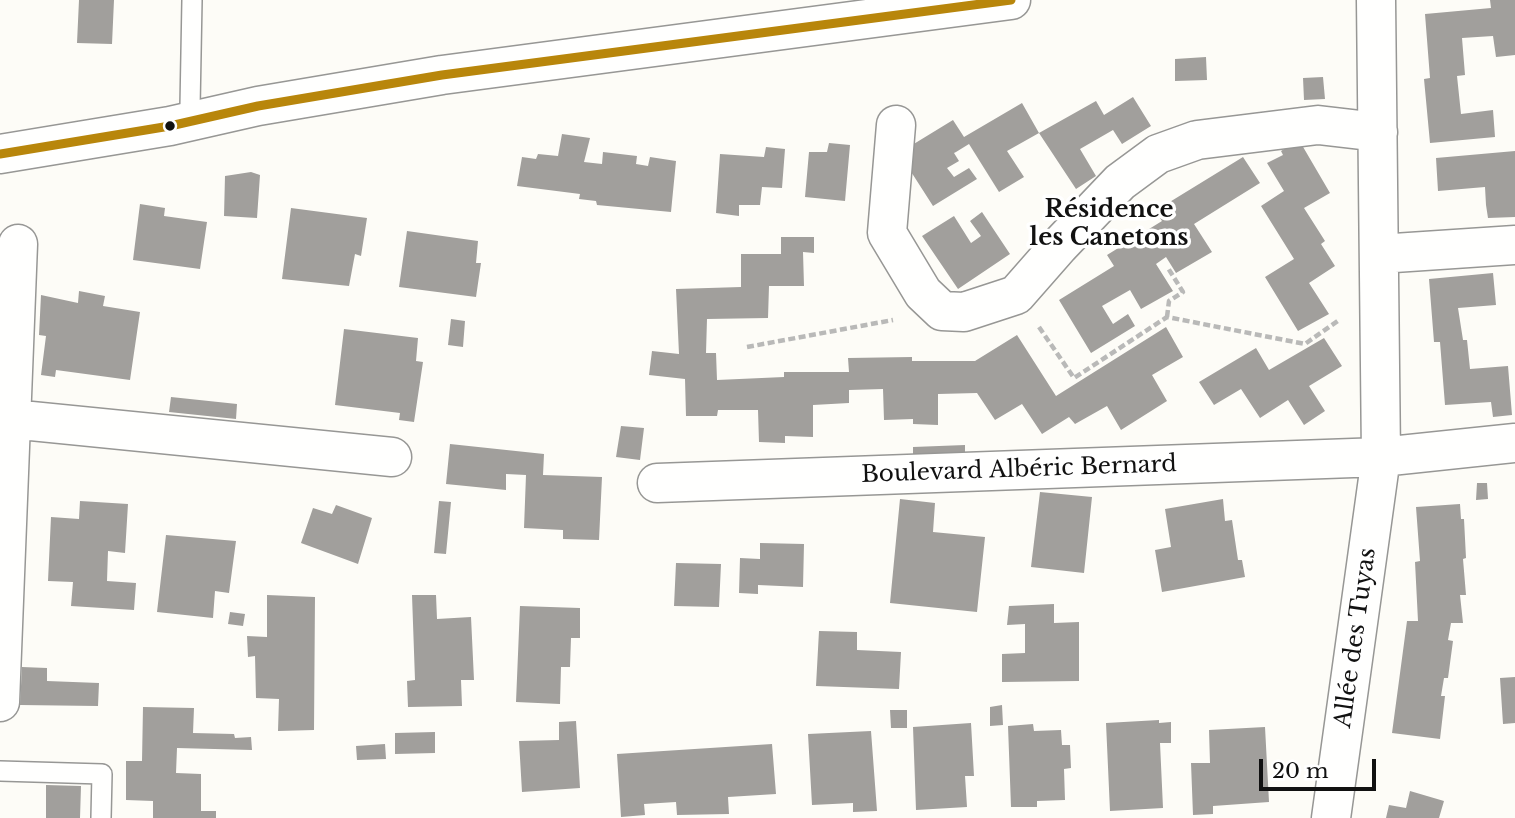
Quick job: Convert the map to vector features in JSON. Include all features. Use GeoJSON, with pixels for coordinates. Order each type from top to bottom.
{"type":"FeatureCollection","features":[{"type":"Feature","properties":{"kind":"street"},"geometry":{"type":"LineString","coordinates":[[0,154],[170,126],[258,106],[442,75],[1011,0]]}},
{"type":"Feature","properties":{"kind":"street"},"geometry":{"type":"LineString","coordinates":[[1376,0],[1381,457]]}},
{"type":"Feature","properties":{"kind":"street"},"geometry":{"type":"LineString","coordinates":[[0,130],[190,107],[258,106]]}},
{"type":"Feature","properties":{"kind":"street"},"geometry":{"type":"LineString","coordinates":[[896,125],[887,233],[923,293],[942,311],[964,312],[1016,295],[1120,182],[1158,155],[1197,140],[1318,125],[1378,132]]}},
{"type":"Feature","properties":{"kind":"street"},"geometry":{"type":"LineString","coordinates":[[0,702],[18,244]]}},
{"type":"Feature","properties":{"kind":"street"},"geometry":{"type":"LineString","coordinates":[[1379,254],[1515,245]]}},
{"type":"Feature","properties":{"kind":"street"},"geometry":{"type":"LineString","coordinates":[[11,419],[392,457]]}},
{"type":"Feature","properties":{"kind":"street","name":"Boulevard Albéric Bernard"},"geometry":{"type":"LineString","coordinates":[[657,483],[1381,457],[1515,443]]}},
{"type":"Feature","properties":{"kind":"street","name":"Allée des Tuyas"},"geometry":{"type":"LineString","coordinates":[[1331,818],[1381,457]]}},
{"type":"Feature","properties":{"kind":"lane"},"geometry":{"type":"LineString","coordinates":[[190,107],[192,0]]}},
{"type":"Feature","properties":{"kind":"lane"},"geometry":{"type":"LineString","coordinates":[[0,771],[102,774],[101,818]]}},
{"type":"Feature","properties":{"kind":"path"},"geometry":{"type":"LineString","coordinates":[[1167,317],[1169,301],[1183,292],[1168,268]]}},
{"type":"Feature","properties":{"kind":"path"},"geometry":{"type":"LineString","coordinates":[[1016,295],[1074,378],[1167,317],[1305,344],[1380,292]]}},
{"type":"Feature","properties":{"kind":"path"},"geometry":{"type":"LineString","coordinates":[[747,347],[942,311]]}},
{"type":"Feature","properties":{"kind":"building"},"geometry":{"type":"Polygon","coordinates":[[[79,0],[114,0],[112,44],[77,43],[79,0]]]}},
{"type":"Feature","properties":{"kind":"building"},"geometry":{"type":"Polygon","coordinates":[[[1490,0],[1515,0],[1515,55],[1496,57],[1493,36],[1462,38],[1465,75],[1457,76],[1461,114],[1493,110],[1495,137],[1430,143],[1424,79],[1430,78],[1425,14],[1491,8],[1490,0]]]}},
{"type":"Feature","properties":{"kind":"building"},"geometry":{"type":"Polygon","coordinates":[[[1206,57],[1207,80],[1175,81],[1175,59],[1206,57]]]}},
{"type":"Feature","properties":{"kind":"building"},"geometry":{"type":"Polygon","coordinates":[[[1323,77],[1325,99],[1304,100],[1303,78],[1323,77]]]}},
{"type":"Feature","properties":{"kind":"building"},"geometry":{"type":"Polygon","coordinates":[[[1133,97],[1151,126],[1122,144],[1113,130],[1080,149],[1096,176],[1076,189],[1039,133],[1096,101],[1104,115],[1133,97]]]}},
{"type":"Feature","properties":{"kind":"building"},"geometry":{"type":"Polygon","coordinates":[[[1022,103],[1039,133],[1007,151],[1024,177],[999,192],[969,144],[954,153],[959,161],[947,168],[954,177],[969,168],[977,179],[933,206],[899,153],[953,120],[964,137],[1022,103]]]}},
{"type":"Feature","properties":{"kind":"building"},"geometry":{"type":"Polygon","coordinates":[[[562,134],[590,138],[584,162],[602,164],[603,152],[637,156],[636,164],[648,166],[650,157],[676,161],[671,212],[597,205],[596,201],[579,199],[580,194],[517,186],[522,157],[536,159],[538,154],[558,156],[562,134]]]}},
{"type":"Feature","properties":{"kind":"building"},"geometry":{"type":"Polygon","coordinates":[[[1299,140],[1330,193],[1304,208],[1325,241],[1321,244],[1335,266],[1309,283],[1329,314],[1298,331],[1265,277],[1294,259],[1261,206],[1284,191],[1267,163],[1283,155],[1281,151],[1299,140]]]}},
{"type":"Feature","properties":{"kind":"building"},"geometry":{"type":"Polygon","coordinates":[[[829,143],[850,145],[845,201],[805,197],[809,152],[827,152],[829,143]]]}},
{"type":"Feature","properties":{"kind":"building"},"geometry":{"type":"Polygon","coordinates":[[[766,147],[785,149],[782,188],[762,187],[760,205],[739,205],[739,216],[716,213],[720,154],[764,157],[766,147]]]}},
{"type":"Feature","properties":{"kind":"building"},"geometry":{"type":"Polygon","coordinates":[[[1515,151],[1515,217],[1488,218],[1485,187],[1438,191],[1436,158],[1515,151]]]}},
{"type":"Feature","properties":{"kind":"building"},"geometry":{"type":"Polygon","coordinates":[[[1243,157],[1260,183],[1194,224],[1212,252],[1176,273],[1166,257],[1156,264],[1173,291],[1141,309],[1130,290],[1102,306],[1113,324],[1128,314],[1135,326],[1091,353],[1059,300],[1114,266],[1107,255],[1162,221],[1155,211],[1243,157]]]}},
{"type":"Feature","properties":{"kind":"building"},"geometry":{"type":"Polygon","coordinates":[[[251,172],[260,175],[257,218],[224,216],[225,176],[251,172]]]}},
{"type":"Feature","properties":{"kind":"building"},"geometry":{"type":"Polygon","coordinates":[[[140,204],[165,208],[164,216],[207,222],[200,269],[133,260],[140,204]]]}},
{"type":"Feature","properties":{"kind":"building"},"geometry":{"type":"Polygon","coordinates":[[[291,208],[367,218],[361,256],[355,254],[349,286],[282,279],[291,208]]]}},
{"type":"Feature","properties":{"kind":"building"},"geometry":{"type":"Polygon","coordinates":[[[982,212],[1010,254],[958,289],[922,236],[954,216],[971,243],[981,236],[970,221],[982,212]]]}},
{"type":"Feature","properties":{"kind":"building"},"geometry":{"type":"Polygon","coordinates":[[[407,231],[478,241],[476,263],[481,263],[476,297],[399,287],[407,231]]]}},
{"type":"Feature","properties":{"kind":"building"},"geometry":{"type":"Polygon","coordinates":[[[781,237],[814,237],[814,253],[803,252],[804,286],[769,286],[768,318],[707,319],[706,353],[716,353],[717,380],[784,377],[784,372],[849,372],[848,358],[912,357],[912,361],[975,361],[1017,335],[1056,396],[1166,327],[1183,357],[1152,375],[1167,401],[1121,430],[1107,406],[1075,424],[1069,417],[1042,434],[1022,404],[995,420],[977,393],[938,394],[938,425],[913,424],[913,419],[884,420],[883,389],[849,390],[849,403],[813,405],[813,437],[785,436],[785,443],[759,442],[758,410],[718,410],[717,416],[686,416],[685,379],[649,375],[652,351],[679,354],[676,289],[741,287],[741,254],[781,254],[781,237]]]}},
{"type":"Feature","properties":{"kind":"building"},"geometry":{"type":"Polygon","coordinates":[[[1493,273],[1496,305],[1458,308],[1463,340],[1467,340],[1470,369],[1508,366],[1512,415],[1493,417],[1491,402],[1445,405],[1440,342],[1434,342],[1429,279],[1493,273]]]}},
{"type":"Feature","properties":{"kind":"building"},"geometry":{"type":"Polygon","coordinates":[[[79,291],[105,296],[103,306],[140,312],[130,380],[56,370],[55,377],[41,375],[46,336],[39,335],[41,295],[78,303],[79,291]]]}},
{"type":"Feature","properties":{"kind":"building"},"geometry":{"type":"Polygon","coordinates":[[[451,319],[465,321],[463,347],[448,345],[451,319]]]}},
{"type":"Feature","properties":{"kind":"building"},"geometry":{"type":"Polygon","coordinates":[[[344,329],[418,338],[416,361],[423,362],[414,422],[399,420],[400,413],[335,405],[344,329]]]}},
{"type":"Feature","properties":{"kind":"building"},"geometry":{"type":"Polygon","coordinates":[[[1324,338],[1342,366],[1309,386],[1325,411],[1304,425],[1288,400],[1260,418],[1241,389],[1214,405],[1199,382],[1256,348],[1269,370],[1324,338]]]}},
{"type":"Feature","properties":{"kind":"building"},"geometry":{"type":"Polygon","coordinates":[[[171,397],[237,404],[236,419],[169,412],[171,397]]]}},
{"type":"Feature","properties":{"kind":"building"},"geometry":{"type":"Polygon","coordinates":[[[621,426],[644,428],[640,460],[616,457],[621,426]]]}},
{"type":"Feature","properties":{"kind":"building"},"geometry":{"type":"Polygon","coordinates":[[[450,444],[544,454],[543,475],[602,477],[599,540],[563,539],[563,530],[524,528],[526,475],[506,474],[506,490],[446,484],[450,444]]]}},
{"type":"Feature","properties":{"kind":"building"},"geometry":{"type":"Polygon","coordinates":[[[965,445],[965,455],[913,457],[913,447],[965,445]]]}},
{"type":"Feature","properties":{"kind":"building"},"geometry":{"type":"Polygon","coordinates":[[[1477,483],[1487,483],[1488,499],[1476,500],[1477,483]]]}},
{"type":"Feature","properties":{"kind":"building"},"geometry":{"type":"Polygon","coordinates":[[[1040,492],[1092,497],[1084,573],[1031,567],[1040,492]]]}},
{"type":"Feature","properties":{"kind":"building"},"geometry":{"type":"Polygon","coordinates":[[[900,499],[935,503],[933,532],[985,537],[977,612],[890,603],[900,499]]]}},
{"type":"Feature","properties":{"kind":"building"},"geometry":{"type":"Polygon","coordinates":[[[1223,499],[1225,521],[1232,520],[1238,560],[1242,560],[1245,577],[1162,592],[1155,550],[1171,547],[1165,509],[1223,499]]]}},
{"type":"Feature","properties":{"kind":"building"},"geometry":{"type":"Polygon","coordinates":[[[80,501],[128,504],[125,553],[108,551],[107,581],[136,583],[134,610],[71,606],[73,582],[48,581],[51,517],[79,519],[80,501]]]}},
{"type":"Feature","properties":{"kind":"building"},"geometry":{"type":"Polygon","coordinates":[[[439,501],[451,502],[446,554],[434,553],[439,501]]]}},
{"type":"Feature","properties":{"kind":"building"},"geometry":{"type":"Polygon","coordinates":[[[1460,504],[1461,519],[1464,519],[1466,595],[1460,595],[1463,623],[1451,623],[1448,640],[1453,641],[1448,678],[1444,678],[1441,696],[1445,696],[1440,739],[1392,733],[1407,621],[1418,621],[1415,562],[1420,561],[1416,507],[1460,504]]]}},
{"type":"Feature","properties":{"kind":"building"},"geometry":{"type":"Polygon","coordinates":[[[336,505],[372,518],[358,564],[301,543],[313,508],[332,514],[336,505]]]}},
{"type":"Feature","properties":{"kind":"building"},"geometry":{"type":"Polygon","coordinates":[[[166,535],[236,541],[229,593],[215,591],[213,618],[157,612],[166,535]]]}},
{"type":"Feature","properties":{"kind":"building"},"geometry":{"type":"Polygon","coordinates":[[[760,543],[804,544],[803,587],[758,585],[758,594],[739,593],[740,558],[760,559],[760,543]]]}},
{"type":"Feature","properties":{"kind":"building"},"geometry":{"type":"Polygon","coordinates":[[[676,563],[721,564],[719,607],[674,606],[676,563]]]}},
{"type":"Feature","properties":{"kind":"building"},"geometry":{"type":"Polygon","coordinates":[[[267,595],[315,597],[314,730],[278,731],[279,699],[256,698],[255,656],[248,657],[247,636],[267,637],[267,595]]]}},
{"type":"Feature","properties":{"kind":"building"},"geometry":{"type":"Polygon","coordinates":[[[412,595],[436,595],[437,619],[471,617],[474,680],[461,680],[462,706],[408,707],[407,681],[415,680],[412,595]]]}},
{"type":"Feature","properties":{"kind":"building"},"geometry":{"type":"Polygon","coordinates":[[[1054,604],[1054,623],[1079,622],[1079,681],[1002,682],[1002,654],[1025,653],[1025,624],[1007,625],[1009,606],[1054,604]]]}},
{"type":"Feature","properties":{"kind":"building"},"geometry":{"type":"Polygon","coordinates":[[[520,606],[580,608],[580,638],[571,638],[570,667],[561,667],[560,704],[516,702],[520,606]]]}},
{"type":"Feature","properties":{"kind":"building"},"geometry":{"type":"Polygon","coordinates":[[[230,612],[245,614],[243,626],[228,624],[230,612]]]}},
{"type":"Feature","properties":{"kind":"building"},"geometry":{"type":"Polygon","coordinates":[[[819,631],[857,632],[857,650],[901,652],[899,689],[816,686],[819,631]]]}},
{"type":"Feature","properties":{"kind":"building"},"geometry":{"type":"Polygon","coordinates":[[[22,667],[47,668],[47,681],[99,683],[98,706],[20,705],[22,667]]]}},
{"type":"Feature","properties":{"kind":"building"},"geometry":{"type":"Polygon","coordinates":[[[1515,677],[1515,723],[1503,724],[1500,678],[1515,677]]]}},
{"type":"Feature","properties":{"kind":"building"},"geometry":{"type":"Polygon","coordinates":[[[1002,705],[1003,725],[990,726],[990,707],[1002,705]]]}},
{"type":"Feature","properties":{"kind":"building"},"geometry":{"type":"Polygon","coordinates":[[[143,707],[194,708],[193,733],[251,737],[252,750],[177,748],[176,773],[201,774],[201,811],[216,811],[216,818],[153,818],[153,801],[126,800],[126,761],[142,761],[143,707]]]}},
{"type":"Feature","properties":{"kind":"building"},"geometry":{"type":"Polygon","coordinates":[[[890,710],[907,710],[907,728],[891,728],[890,710]]]}},
{"type":"Feature","properties":{"kind":"building"},"geometry":{"type":"Polygon","coordinates":[[[1159,720],[1159,723],[1171,722],[1171,743],[1160,743],[1163,808],[1110,811],[1106,723],[1159,720]]]}},
{"type":"Feature","properties":{"kind":"building"},"geometry":{"type":"Polygon","coordinates":[[[576,721],[580,788],[522,792],[519,741],[559,740],[559,722],[576,721]]]}},
{"type":"Feature","properties":{"kind":"building"},"geometry":{"type":"Polygon","coordinates":[[[971,723],[974,776],[965,776],[967,807],[916,810],[913,727],[971,723]]]}},
{"type":"Feature","properties":{"kind":"building"},"geometry":{"type":"Polygon","coordinates":[[[1033,724],[1034,731],[1061,730],[1062,745],[1070,745],[1071,768],[1064,769],[1065,800],[1037,801],[1037,807],[1011,807],[1008,726],[1033,724]]]}},
{"type":"Feature","properties":{"kind":"building"},"geometry":{"type":"Polygon","coordinates":[[[1265,727],[1269,802],[1213,806],[1213,814],[1193,815],[1191,763],[1210,763],[1209,730],[1265,727]]]}},
{"type":"Feature","properties":{"kind":"building"},"geometry":{"type":"Polygon","coordinates":[[[871,731],[877,811],[853,812],[853,803],[812,805],[808,734],[871,731]]]}},
{"type":"Feature","properties":{"kind":"building"},"geometry":{"type":"Polygon","coordinates":[[[435,732],[435,753],[395,754],[395,733],[435,732]]]}},
{"type":"Feature","properties":{"kind":"building"},"geometry":{"type":"Polygon","coordinates":[[[385,744],[386,759],[357,760],[356,746],[385,744]]]}},
{"type":"Feature","properties":{"kind":"building"},"geometry":{"type":"Polygon","coordinates":[[[772,744],[776,794],[728,797],[729,814],[677,815],[676,802],[644,804],[645,815],[621,817],[617,754],[772,744]]]}},
{"type":"Feature","properties":{"kind":"building"},"geometry":{"type":"Polygon","coordinates":[[[46,785],[81,786],[80,818],[46,818],[46,785]]]}},
{"type":"Feature","properties":{"kind":"building"},"geometry":{"type":"Polygon","coordinates":[[[1410,791],[1444,801],[1439,818],[1386,818],[1389,805],[1406,808],[1410,791]]]}},
{"type":"Feature","properties":{"kind":"transit line"},"geometry":{"type":"LineString","coordinates":[[0,154],[170,126],[258,106],[442,75],[1011,0]]}},
{"type":"Feature","properties":{"kind":"district","name":"Résidence les Canetons"},"geometry":{"type":"Point","coordinates":[1109,224]}}]}
